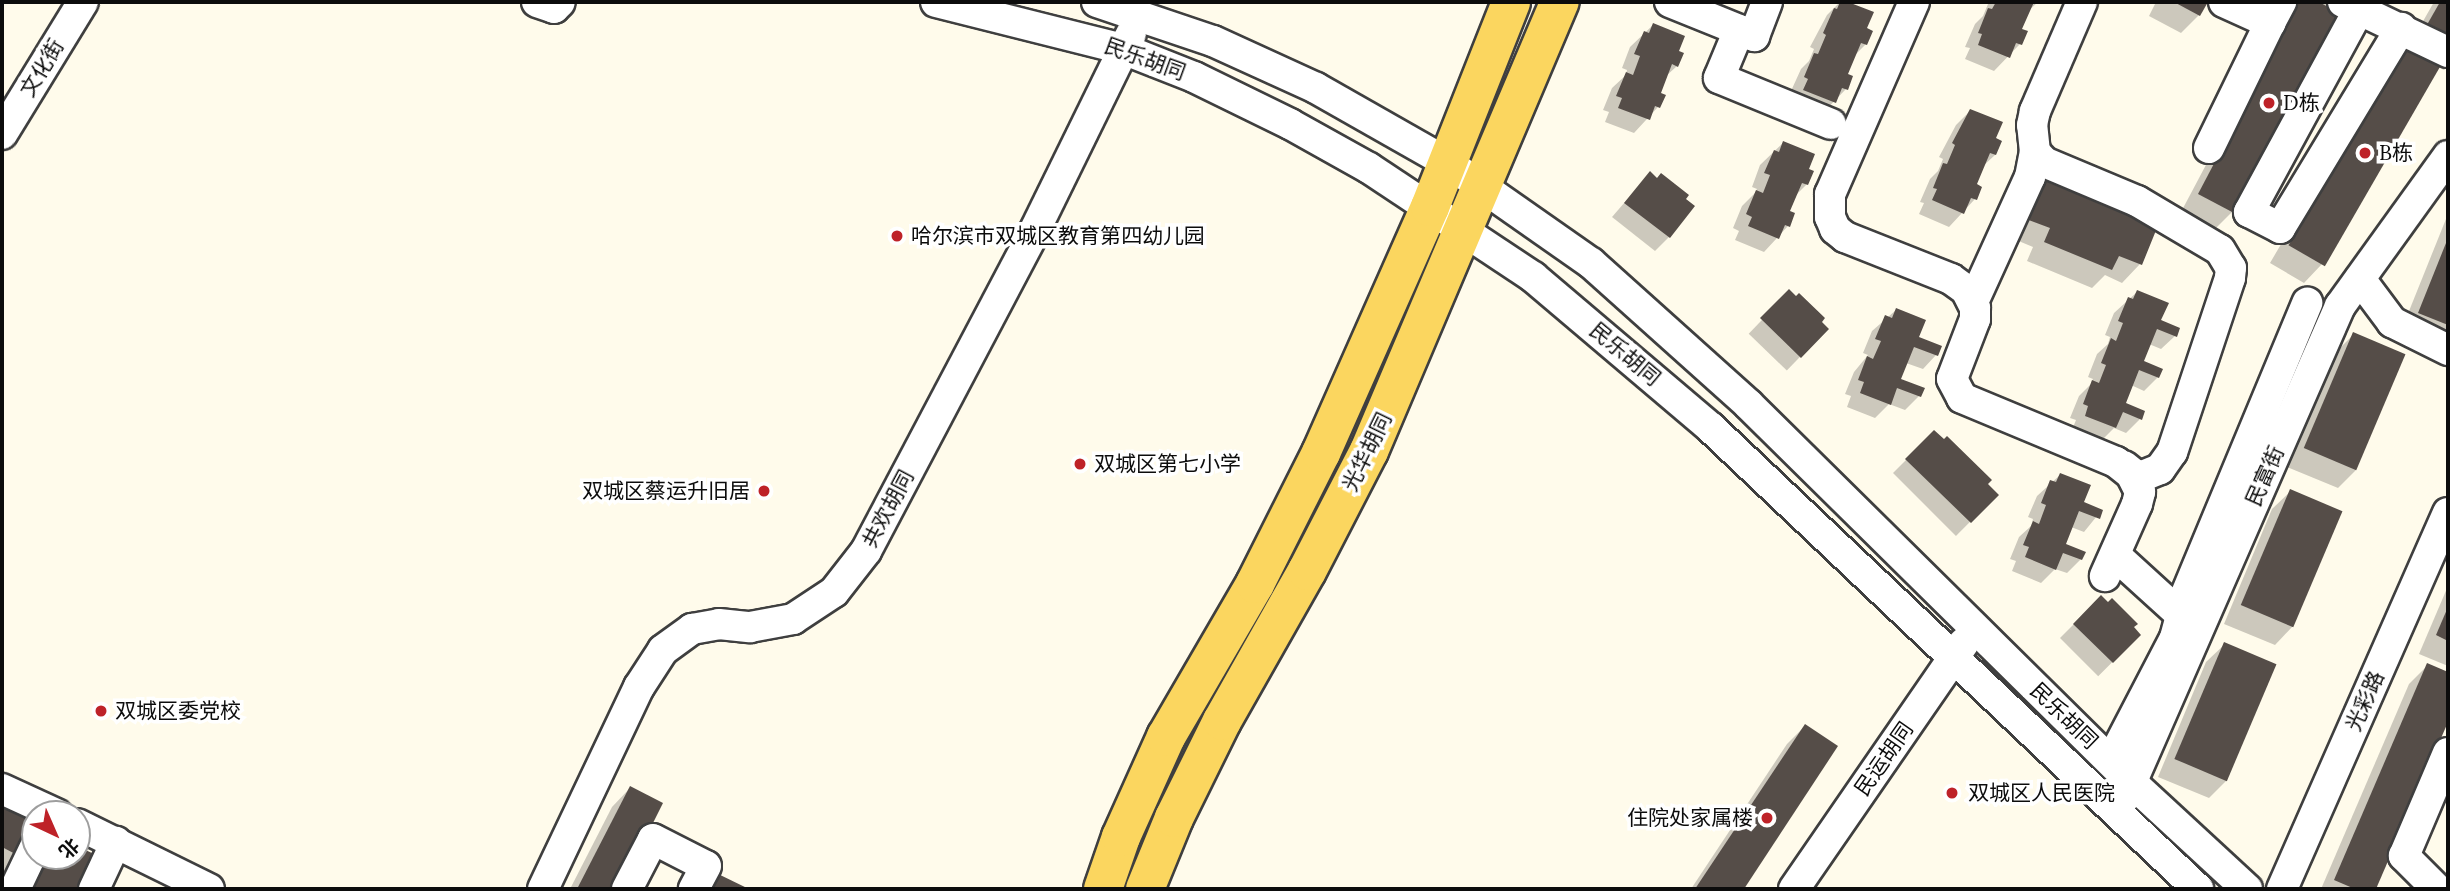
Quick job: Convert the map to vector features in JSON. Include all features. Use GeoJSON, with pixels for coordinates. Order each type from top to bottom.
{"type":"FeatureCollection","features":[{"type":"Feature","properties":{"kind":"main road","name":"光华胡同"},"geometry":{"type":"LineString","coordinates":[[1104,889],[1121,837],[1166,737],[1255,584],[1321,453],[1430,207],[1511,2]]}},
{"type":"Feature","properties":{"kind":"main road","name":"光华胡同"},"geometry":{"type":"LineString","coordinates":[[1145,889],[1174,818],[1222,721],[1307,571],[1369,451],[1560,2]]}},
{"type":"Feature","properties":{"kind":"street","name":"文化街"},"geometry":{"type":"LineString","coordinates":[[2,134],[83,2]]}},
{"type":"Feature","properties":{"kind":"street"},"geometry":{"type":"LineString","coordinates":[[537,2],[555,8],[560,2]]}},
{"type":"Feature","properties":{"kind":"street","name":"民乐胡同"},"geometry":{"type":"LineString","coordinates":[[936,2],[1124,49],[1195,77],[1290,124],[1369,168],[1533,277],[1691,410],[2198,889]]}},
{"type":"Feature","properties":{"kind":"street","name":"民乐胡同"},"geometry":{"type":"LineString","coordinates":[[1097,2],[1213,41],[1315,88],[1483,185],[1591,263],[1644,308],[1757,414],[1974,629],[2247,889]]}},
{"type":"Feature","properties":{"kind":"street"},"geometry":{"type":"LineString","coordinates":[[1672,2],[1705,8],[1754,36],[1768,2]]}},
{"type":"Feature","properties":{"kind":"street"},"geometry":{"type":"LineString","coordinates":[[1914,2],[1828,204],[1835,229],[1845,237],[1959,284],[1973,302]]}},
{"type":"Feature","properties":{"kind":"street"},"geometry":{"type":"LineString","coordinates":[[2081,2],[2035,111],[2032,125],[2035,152],[2031,177],[1973,302],[1972,330],[1954,366],[1952,379],[1962,398],[2124,466],[2135,475],[2143,476],[2160,468]]}},
{"type":"Feature","properties":{"kind":"street"},"geometry":{"type":"LineString","coordinates":[[2209,148],[2275,13],[2224,2]]}},
{"type":"Feature","properties":{"kind":"street"},"geometry":{"type":"LineString","coordinates":[[2401,28],[2280,228],[2249,212],[2355,4],[2448,52]]}},
{"type":"Feature","properties":{"kind":"street","name":"共欢胡同"},"geometry":{"type":"LineString","coordinates":[[543,889],[639,687],[663,650],[692,629],[719,624],[750,627],[793,619],[834,592],[866,551],[1035,230],[1140,15]]}},
{"type":"Feature","properties":{"kind":"street"},"geometry":{"type":"LineString","coordinates":[[1740,30],[1719,78],[1831,124],[1851,125],[1867,110]]}},
{"type":"Feature","properties":{"kind":"street"},"geometry":{"type":"LineString","coordinates":[[1831,124],[1847,140],[1848,153]]}},
{"type":"Feature","properties":{"kind":"street"},"geometry":{"type":"LineString","coordinates":[[2035,152],[2044,162],[2137,201],[2220,250],[2231,268],[2231,278],[2172,452],[2137,504],[2110,566],[2179,611]]}},
{"type":"Feature","properties":{"kind":"street","name":"民富街"},"geometry":{"type":"LineString","coordinates":[[2118,815],[2121,771],[2340,306],[2448,156]]}},
{"type":"Feature","properties":{"kind":"street"},"geometry":{"type":"LineString","coordinates":[[1908,262],[1919,262],[1968,280],[1977,277],[1992,262]]}},
{"type":"Feature","properties":{"kind":"street"},"geometry":{"type":"LineString","coordinates":[[2360,279],[2392,322],[2448,350]]}},
{"type":"Feature","properties":{"kind":"street"},"geometry":{"type":"LineString","coordinates":[[2121,771],[2181,626],[2179,611],[2306,303]]}},
{"type":"Feature","properties":{"kind":"street"},"geometry":{"type":"LineString","coordinates":[[2124,466],[2137,482],[2140,492],[2137,504]]}},
{"type":"Feature","properties":{"kind":"street","name":"光彩路"},"geometry":{"type":"LineString","coordinates":[[2282,889],[2448,513]]}},
{"type":"Feature","properties":{"kind":"street","name":"民运胡同"},"geometry":{"type":"LineString","coordinates":[[1794,889],[1974,629]]}},
{"type":"Feature","properties":{"kind":"street"},"geometry":{"type":"LineString","coordinates":[[2440,880],[2404,856],[2448,753]]}},
{"type":"Feature","properties":{"kind":"street"},"geometry":{"type":"LineString","coordinates":[[2,789],[25,800]]}},
{"type":"Feature","properties":{"kind":"street"},"geometry":{"type":"LineString","coordinates":[[91,831],[209,889]]}},
{"type":"Feature","properties":{"kind":"street"},"geometry":{"type":"LineString","coordinates":[[627,889],[653,839],[706,866],[694,889]]}},
{"type":"Feature","properties":{"kind":"street"},"geometry":{"type":"LineString","coordinates":[[94,889],[116,842]]}},
{"type":"Feature","properties":{"kind":"building"},"geometry":{"type":"Polygon","coordinates":[[[1840,2],[1848,2],[1874,12],[1867,28],[1873,31],[1867,45],[1861,43],[1848,74],[1853,76],[1848,90],[1842,88],[1836,103],[1803,90],[1808,79],[1804,77],[1814,53],[1818,54],[1826,35],[1823,33],[1834,8],[1837,9],[1840,2]]]}},
{"type":"Feature","properties":{"kind":"building"},"geometry":{"type":"Polygon","coordinates":[[[1996,2],[2034,2],[2022,29],[2028,31],[2022,45],[2016,43],[2010,58],[1978,45],[1982,34],[1978,33],[1988,8],[1992,9],[1996,2]]]}},
{"type":"Feature","properties":{"kind":"building"},"geometry":{"type":"Polygon","coordinates":[[[2174,2],[2208,2],[2200,16],[2174,2]]]}},
{"type":"Feature","properties":{"kind":"building","name":"D栋"},"geometry":{"type":"Polygon","coordinates":[[[2299,2],[2319,2],[2339,13],[2234,213],[2198,194],[2299,2]]]}},
{"type":"Feature","properties":{"kind":"building"},"geometry":{"type":"Polygon","coordinates":[[[2440,2],[2448,2],[2448,44],[2424,30],[2440,2]]]}},
{"type":"Feature","properties":{"kind":"building"},"geometry":{"type":"Polygon","coordinates":[[[1653,23],[1685,36],[1679,51],[1684,53],[1678,67],[1672,64],[1661,93],[1666,95],[1660,108],[1655,106],[1650,120],[1618,108],[1622,98],[1616,96],[1626,72],[1633,75],[1640,56],[1634,54],[1644,31],[1649,33],[1653,23]]]}},
{"type":"Feature","properties":{"kind":"building","name":"B栋"},"geometry":{"type":"Polygon","coordinates":[[[2407,40],[2443,61],[2325,266],[2288,245],[2407,40]]]}},
{"type":"Feature","properties":{"kind":"building"},"geometry":{"type":"Polygon","coordinates":[[[1970,109],[2003,122],[1996,138],[2002,141],[1996,155],[1990,153],[1977,184],[1982,187],[1977,200],[1971,198],[1964,214],[1932,200],[1937,189],[1933,188],[1943,163],[1947,164],[1955,145],[1952,143],[1970,109]]]}},
{"type":"Feature","properties":{"kind":"building"},"geometry":{"type":"Polygon","coordinates":[[[1783,141],[1815,154],[1809,169],[1814,171],[1808,185],[1802,183],[1790,211],[1795,213],[1790,227],[1785,225],[1779,239],[1748,226],[1752,217],[1746,214],[1756,190],[1763,193],[1770,175],[1764,173],[1774,150],[1779,152],[1783,141]]]}},
{"type":"Feature","properties":{"kind":"building"},"geometry":{"type":"Polygon","coordinates":[[[1650,171],[1657,178],[1661,173],[1689,195],[1686,199],[1695,206],[1670,238],[1624,203],[1650,171]]]}},
{"type":"Feature","properties":{"kind":"building"},"geometry":{"type":"Polygon","coordinates":[[[2044,175],[2159,223],[2142,265],[2119,256],[2112,270],[2044,242],[2050,228],[2026,219],[2044,175]]]}},
{"type":"Feature","properties":{"kind":"building"},"geometry":{"type":"Polygon","coordinates":[[[2448,238],[2448,325],[2418,313],[2448,238]]]}},
{"type":"Feature","properties":{"kind":"building"},"geometry":{"type":"Polygon","coordinates":[[[1789,289],[1796,296],[1799,293],[1825,318],[1822,322],[1829,329],[1801,358],[1760,318],[1789,289]]]}},
{"type":"Feature","properties":{"kind":"building"},"geometry":{"type":"Polygon","coordinates":[[[2137,290],[2169,303],[2161,320],[2180,328],[2177,337],[2157,329],[2144,361],[2163,369],[2159,378],[2139,370],[2126,403],[2145,411],[2142,420],[2123,412],[2116,428],[2085,416],[2088,406],[2083,404],[2092,380],[2099,383],[2106,365],[2101,363],[2111,338],[2116,341],[2123,323],[2118,321],[2128,297],[2133,299],[2137,290]]]}},
{"type":"Feature","properties":{"kind":"building"},"geometry":{"type":"Polygon","coordinates":[[[1896,308],[1926,320],[1919,337],[1942,346],[1938,356],[1914,347],[1901,379],[1925,388],[1921,397],[1897,388],[1891,405],[1860,393],[1864,382],[1858,380],[1867,356],[1873,359],[1881,341],[1875,339],[1885,315],[1892,318],[1896,308]]]}},
{"type":"Feature","properties":{"kind":"building"},"geometry":{"type":"Polygon","coordinates":[[[2353,332],[2405,354],[2356,470],[2304,448],[2353,332]]]}},
{"type":"Feature","properties":{"kind":"building"},"geometry":{"type":"Polygon","coordinates":[[[1934,430],[1944,439],[1947,436],[1992,480],[1988,484],[1999,495],[1971,523],[1905,459],[1934,430]]]}},
{"type":"Feature","properties":{"kind":"building"},"geometry":{"type":"Polygon","coordinates":[[[2060,473],[2091,485],[2084,502],[2103,510],[2100,519],[2079,511],[2066,544],[2086,552],[2082,560],[2063,553],[2056,570],[2025,557],[2029,547],[2023,545],[2033,521],[2039,524],[2046,505],[2041,503],[2050,480],[2056,482],[2060,473]]]}},
{"type":"Feature","properties":{"kind":"building"},"geometry":{"type":"Polygon","coordinates":[[[2290,489],[2342,511],[2293,627],[2241,605],[2290,489]]]}},
{"type":"Feature","properties":{"kind":"building"},"geometry":{"type":"Polygon","coordinates":[[[2101,595],[2108,602],[2112,598],[2138,624],[2134,627],[2141,635],[2113,663],[2073,624],[2101,595]]]}},
{"type":"Feature","properties":{"kind":"building"},"geometry":{"type":"Polygon","coordinates":[[[2448,607],[2448,641],[2436,635],[2448,607]]]}},
{"type":"Feature","properties":{"kind":"building"},"geometry":{"type":"Polygon","coordinates":[[[2224,642],[2276,664],[2227,781],[2174,759],[2224,642]]]}},
{"type":"Feature","properties":{"kind":"building"},"geometry":{"type":"Polygon","coordinates":[[[2427,663],[2448,672],[2448,722],[2376,889],[2355,889],[2334,880],[2427,663]]]}},
{"type":"Feature","properties":{"kind":"building","name":"住院处家属楼"},"geometry":{"type":"Polygon","coordinates":[[[1805,724],[1838,746],[1744,889],[1695,889],[1805,724]]]}},
{"type":"Feature","properties":{"kind":"building"},"geometry":{"type":"Polygon","coordinates":[[[630,786],[663,803],[620,889],[577,889],[630,786]]]}},
{"type":"Feature","properties":{"kind":"building"},"geometry":{"type":"Polygon","coordinates":[[[2,807],[21,816],[21,857],[2,847],[2,807]]]}},
{"type":"Feature","properties":{"kind":"building"},"geometry":{"type":"Polygon","coordinates":[[[40,870],[87,870],[78,889],[31,889],[40,870]]]}},
{"type":"Feature","properties":{"kind":"building"},"geometry":{"type":"Polygon","coordinates":[[[714,872],[749,889],[705,889],[714,872]]]}},
{"type":"Feature","properties":{"kind":"place","name":"D栋"},"geometry":{"type":"Point","coordinates":[2269,103]}},
{"type":"Feature","properties":{"kind":"place","name":"B栋"},"geometry":{"type":"Point","coordinates":[2365,153]}},
{"type":"Feature","properties":{"kind":"place","name":"哈尔滨市双城区教育第四幼儿园"},"geometry":{"type":"Point","coordinates":[897,236]}},
{"type":"Feature","properties":{"kind":"place","name":"双城区第七小学"},"geometry":{"type":"Point","coordinates":[1080,464]}},
{"type":"Feature","properties":{"kind":"place","name":"双城区蔡运升旧居"},"geometry":{"type":"Point","coordinates":[764,491]}},
{"type":"Feature","properties":{"kind":"place","name":"双城区委党校"},"geometry":{"type":"Point","coordinates":[101,711]}},
{"type":"Feature","properties":{"kind":"place","name":"双城区人民医院"},"geometry":{"type":"Point","coordinates":[1952,793]}},
{"type":"Feature","properties":{"kind":"place","name":"住院处家属楼"},"geometry":{"type":"Point","coordinates":[1767,818]}}]}
